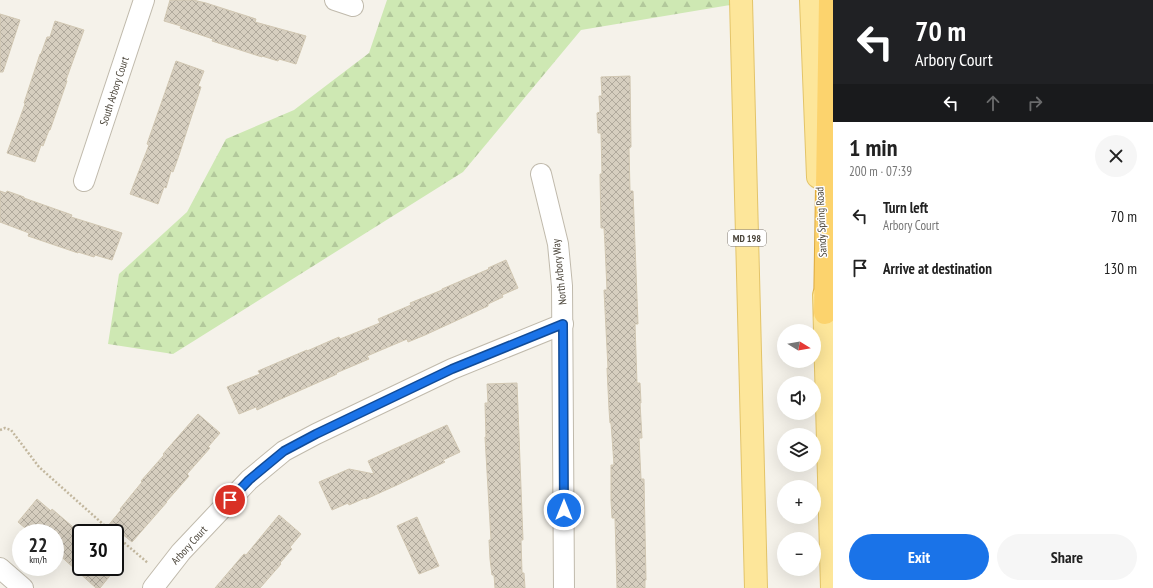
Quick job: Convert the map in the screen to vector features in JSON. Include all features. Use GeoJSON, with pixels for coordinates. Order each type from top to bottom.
{"type":"FeatureCollection","features":[{"type":"Feature","properties":{"kind":"highway"},"geometry":{"type":"LineString","coordinates":[[825,313],[830,0]]}},
{"type":"Feature","properties":{"kind":"main road","name":"MD 198"},"geometry":{"type":"LineString","coordinates":[[741,0],[756,588]]}},
{"type":"Feature","properties":{"kind":"main road","name":"Sandy Spring Road"},"geometry":{"type":"LineString","coordinates":[[811,0],[815,121],[825,313],[832,588]]}},
{"type":"Feature","properties":{"kind":"street","name":"South Arbory Court"},"geometry":{"type":"LineString","coordinates":[[84,181],[144,0]]}},
{"type":"Feature","properties":{"kind":"street","name":"North Arbory Way"},"geometry":{"type":"LineString","coordinates":[[541,174],[558,244],[562,286],[564,588]]}},
{"type":"Feature","properties":{"kind":"street","name":"Arbory Court"},"geometry":{"type":"LineString","coordinates":[[158,582],[181,552],[249,480],[284,451],[316,434],[452,369],[563,324]]}},
{"type":"Feature","properties":{"kind":"street"},"geometry":{"type":"LineString","coordinates":[[0,568],[23,588]]}},
{"type":"Feature","properties":{"kind":"path"},"geometry":{"type":"LineString","coordinates":[[0,430],[5,428],[11,430],[39,467],[103,524]]}},
{"type":"Feature","properties":{"kind":"path"},"geometry":{"type":"LineString","coordinates":[[124,545],[158,582]]}},
{"type":"Feature","properties":{"kind":"green space"},"geometry":{"type":"Polygon","coordinates":[[[387,0],[741,0],[742,3],[581,30],[463,172],[173,354],[108,344],[119,274],[187,212],[226,139],[294,110],[369,53],[387,0]]]}},
{"type":"Feature","properties":{"kind":"building"},"geometry":{"type":"Polygon","coordinates":[[[170,0],[193,0],[206,3],[256,19],[255,22],[306,36],[296,64],[279,59],[278,61],[262,57],[212,41],[213,39],[164,21],[170,0]]]}},
{"type":"Feature","properties":{"kind":"building"},"geometry":{"type":"Polygon","coordinates":[[[0,14],[20,20],[3,72],[0,72],[0,14]]]}},
{"type":"Feature","properties":{"kind":"building"},"geometry":{"type":"Polygon","coordinates":[[[55,21],[84,30],[50,130],[43,146],[41,145],[35,162],[7,153],[25,104],[24,103],[40,54],[47,37],[50,37],[55,21]]]}},
{"type":"Feature","properties":{"kind":"building"},"geometry":{"type":"Polygon","coordinates":[[[176,61],[204,71],[198,86],[201,87],[179,155],[158,204],[130,194],[149,145],[147,144],[176,61]]]}},
{"type":"Feature","properties":{"kind":"building"},"geometry":{"type":"Polygon","coordinates":[[[630,76],[630,191],[633,191],[638,324],[635,324],[637,383],[640,383],[641,403],[642,438],[639,438],[641,479],[644,479],[645,588],[617,588],[615,518],[612,518],[611,500],[611,465],[614,465],[607,368],[604,290],[607,290],[605,245],[604,228],[601,228],[601,133],[598,133],[597,113],[600,112],[599,96],[602,96],[601,77],[630,76]]]}},
{"type":"Feature","properties":{"kind":"building"},"geometry":{"type":"Polygon","coordinates":[[[0,191],[6,193],[7,191],[72,215],[71,217],[122,233],[112,260],[95,255],[94,257],[78,253],[28,236],[29,233],[0,222],[0,191]]]}},
{"type":"Feature","properties":{"kind":"building"},"geometry":{"type":"Polygon","coordinates":[[[506,260],[518,288],[502,295],[503,297],[488,304],[488,306],[425,335],[408,342],[407,339],[367,356],[369,359],[257,410],[256,407],[239,414],[227,387],[260,374],[258,371],[307,350],[380,323],[378,319],[506,260]]]}},
{"type":"Feature","properties":{"kind":"building"},"geometry":{"type":"Polygon","coordinates":[[[517,383],[523,540],[521,540],[522,573],[524,573],[525,588],[495,588],[494,575],[492,575],[490,559],[489,540],[491,540],[485,437],[485,403],[488,403],[487,384],[517,383]]]}},
{"type":"Feature","properties":{"kind":"building"},"geometry":{"type":"Polygon","coordinates":[[[198,414],[220,433],[208,447],[210,448],[187,474],[189,476],[132,542],[124,535],[124,524],[109,524],[142,482],[141,481],[164,455],[163,454],[198,414]]]}},
{"type":"Feature","properties":{"kind":"building"},"geometry":{"type":"Polygon","coordinates":[[[447,425],[460,452],[443,460],[445,462],[397,485],[366,499],[365,498],[349,505],[348,503],[332,510],[319,482],[349,469],[374,474],[368,461],[447,425]]]}},
{"type":"Feature","properties":{"kind":"building"},"geometry":{"type":"Polygon","coordinates":[[[37,499],[51,511],[52,509],[72,526],[72,566],[64,559],[64,524],[20,524],[18,522],[37,499]]]}},
{"type":"Feature","properties":{"kind":"building"},"geometry":{"type":"Polygon","coordinates":[[[279,515],[301,534],[290,547],[292,549],[280,563],[281,564],[260,588],[215,588],[244,554],[246,555],[279,515]]]}},
{"type":"Feature","properties":{"kind":"building"},"geometry":{"type":"Polygon","coordinates":[[[417,517],[439,566],[419,574],[397,526],[417,517]]]}},
{"type":"Feature","properties":{"kind":"building"},"geometry":{"type":"Polygon","coordinates":[[[83,576],[110,576],[100,588],[96,588],[83,576]]]}},
{"type":"Feature","properties":{"kind":"route"},"geometry":{"type":"LineString","coordinates":[[230,500],[249,480],[284,451],[316,434],[452,369],[563,324],[564,510]]}}]}
